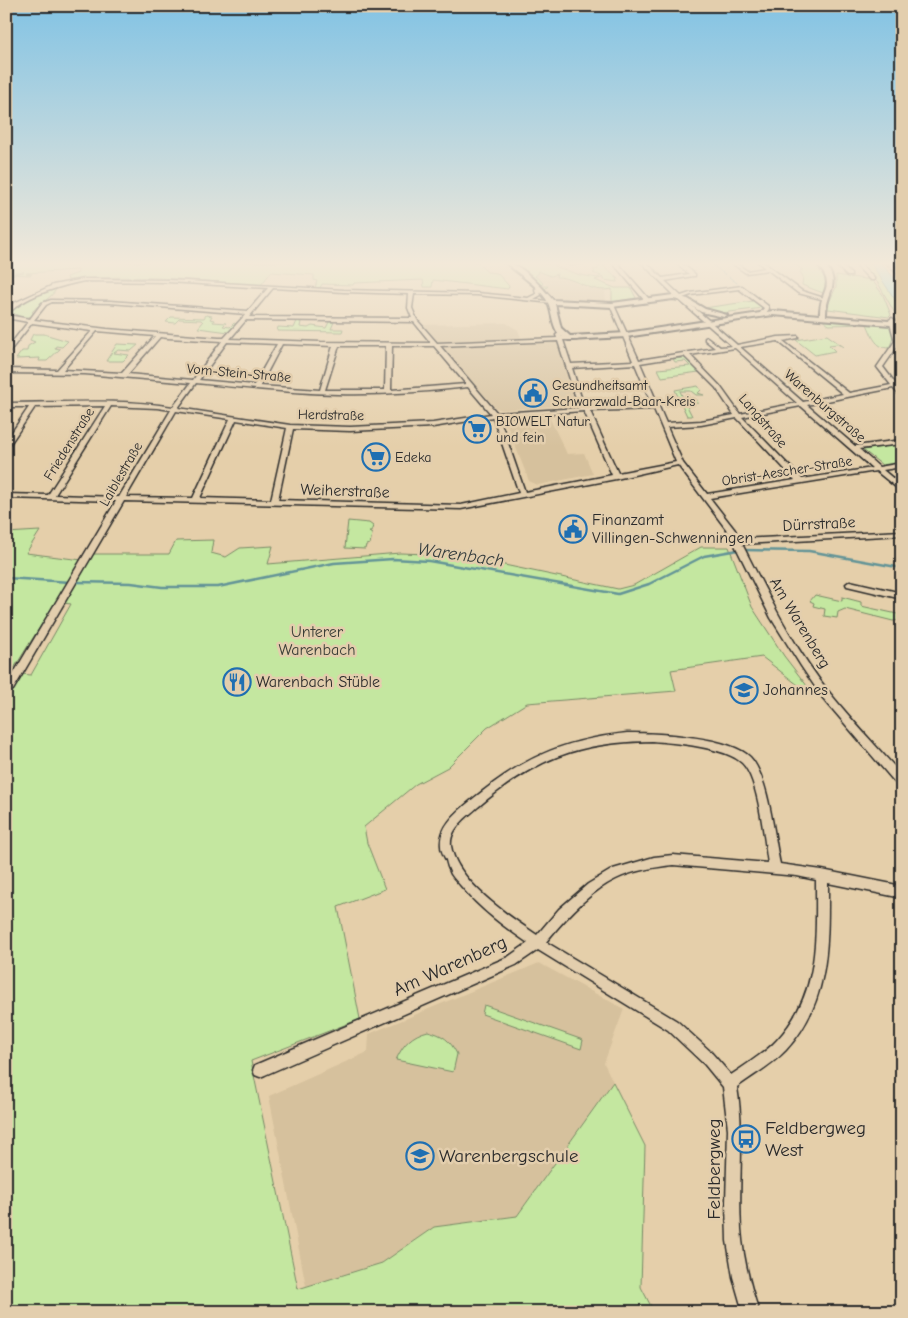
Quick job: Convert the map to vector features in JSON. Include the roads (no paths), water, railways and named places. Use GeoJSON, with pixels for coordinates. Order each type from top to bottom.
{"type":"FeatureCollection","features":[{"type":"Feature","properties":{"kind":"main road"},"geometry":{"type":"LineString","coordinates":[[556,324],[558,330],[565,337],[577,338],[626,335],[699,324]]}},
{"type":"Feature","properties":{"kind":"street"},"geometry":{"type":"LineString","coordinates":[[6,354],[30,324]]}},
{"type":"Feature","properties":{"kind":"street"},"geometry":{"type":"LineString","coordinates":[[52,324],[159,335],[336,346],[388,346],[577,338]]}},
{"type":"Feature","properties":{"kind":"street","name":"Laiblestraße"},"geometry":{"type":"LineString","coordinates":[[8,686],[175,408],[194,381],[241,324]]}},
{"type":"Feature","properties":{"kind":"street"},"geometry":{"type":"LineString","coordinates":[[417,324],[495,415],[523,495]]}},
{"type":"Feature","properties":{"kind":"street","name":"Am Warenberg"},"geometry":{"type":"LineString","coordinates":[[621,324],[680,463],[706,496],[739,544],[776,618],[799,658],[826,694],[902,783]]}},
{"type":"Feature","properties":{"kind":"street","name":"Warenburgstraße"},"geometry":{"type":"LineString","coordinates":[[711,324],[902,490]]}},
{"type":"Feature","properties":{"kind":"street"},"geometry":{"type":"LineString","coordinates":[[893,324],[898,341],[880,367],[902,396]]}},
{"type":"Feature","properties":{"kind":"street"},"geometry":{"type":"LineString","coordinates":[[60,370],[96,329]]}},
{"type":"Feature","properties":{"kind":"street"},"geometry":{"type":"LineString","coordinates":[[558,330],[584,408],[616,477]]}},
{"type":"Feature","properties":{"kind":"street"},"geometry":{"type":"LineString","coordinates":[[125,373],[159,335]]}},
{"type":"Feature","properties":{"kind":"street"},"geometry":{"type":"LineString","coordinates":[[570,366],[638,362],[796,337]]}},
{"type":"Feature","properties":{"kind":"street"},"geometry":{"type":"LineString","coordinates":[[707,338],[719,349]]}},
{"type":"Feature","properties":{"kind":"street"},"geometry":{"type":"LineString","coordinates":[[778,340],[848,394]]}},
{"type":"Feature","properties":{"kind":"street"},"geometry":{"type":"LineString","coordinates":[[6,344],[14,344]]}},
{"type":"Feature","properties":{"kind":"street"},"geometry":{"type":"LineString","coordinates":[[256,387],[280,344]]}},
{"type":"Feature","properties":{"kind":"street"},"geometry":{"type":"LineString","coordinates":[[322,392],[336,346]]}},
{"type":"Feature","properties":{"kind":"street"},"geometry":{"type":"LineString","coordinates":[[388,346],[388,392]]}},
{"type":"Feature","properties":{"kind":"street","name":"Langstraße"},"geometry":{"type":"LineString","coordinates":[[686,355],[718,387],[738,416],[801,482]]}},
{"type":"Feature","properties":{"kind":"street","name":"Vom-Stein-Straße"},"geometry":{"type":"LineString","coordinates":[[6,371],[60,370],[125,373],[322,392],[388,392],[469,385]]}},
{"type":"Feature","properties":{"kind":"street"},"geometry":{"type":"LineString","coordinates":[[663,425],[702,423],[894,386]]}},
{"type":"Feature","properties":{"kind":"street"},"geometry":{"type":"LineString","coordinates":[[6,446],[34,404]]}},
{"type":"Feature","properties":{"kind":"street","name":"Herdstraße"},"geometry":{"type":"LineString","coordinates":[[6,405],[109,404],[175,408],[290,427],[342,429],[440,424],[495,415],[584,408],[655,407]]}},
{"type":"Feature","properties":{"kind":"street","name":"Friedenstraße"},"geometry":{"type":"LineString","coordinates":[[50,497],[109,404]]}},
{"type":"Feature","properties":{"kind":"street"},"geometry":{"type":"LineString","coordinates":[[195,501],[234,418]]}},
{"type":"Feature","properties":{"kind":"street"},"geometry":{"type":"LineString","coordinates":[[274,502],[290,427]]}},
{"type":"Feature","properties":{"kind":"street"},"geometry":{"type":"LineString","coordinates":[[853,448],[902,442]]}},
{"type":"Feature","properties":{"kind":"street","name":"Weiherstraße"},"geometry":{"type":"LineString","coordinates":[[6,496],[461,507],[680,463]]}},
{"type":"Feature","properties":{"kind":"street","name":"Obrist-Aescher-Straße"},"geometry":{"type":"LineString","coordinates":[[706,496],[902,465]]}},
{"type":"Feature","properties":{"kind":"street","name":"Dürrstraße"},"geometry":{"type":"LineString","coordinates":[[739,544],[902,533]]}},
{"type":"Feature","properties":{"kind":"street"},"geometry":{"type":"LineString","coordinates":[[850,584],[902,596]]}},
{"type":"Feature","properties":{"kind":"street"},"geometry":{"type":"LineString","coordinates":[[775,869],[757,778],[746,760],[735,753],[685,740],[658,736],[629,736],[594,742],[556,753],[529,765],[500,783],[458,818],[449,830],[446,842],[447,856],[455,871],[474,893],[538,944],[671,1024],[698,1048],[729,1084],[781,1046],[800,1021],[813,996],[820,966],[822,944],[822,875]]}},
{"type":"Feature","properties":{"kind":"street","name":"Am Warenberg"},"geometry":{"type":"LineString","coordinates":[[260,1070],[512,961],[538,944],[563,913],[592,888],[614,874],[636,865],[673,860],[775,869],[822,875],[902,892]]}},
{"type":"Feature","properties":{"kind":"street","name":"Feldbergweg"},"geometry":{"type":"LineString","coordinates":[[729,1084],[736,1136],[732,1218],[737,1264],[751,1312]]}},
{"type":"Feature","properties":{"kind":"waterway","name":"Warenbach"},"geometry":{"type":"LineString","coordinates":[[75,582],[131,583],[162,587],[218,587],[334,563],[393,559],[429,561],[618,594],[649,584],[704,556],[738,550]]}},
{"type":"Feature","properties":{"kind":"waterway","name":"Warenbach"},"geometry":{"type":"LineString","coordinates":[[744,550],[809,551],[902,568]]}},
{"type":"Feature","properties":{"kind":"waterway","name":"Warenbach"},"geometry":{"type":"LineString","coordinates":[[6,578],[70,582]]}},
{"type":"Feature","properties":{"kind":"place","name":"Gesundheitsamt Schwarzwald-Baar-Kreis"},"geometry":{"type":"Point","coordinates":[533,393]}},
{"type":"Feature","properties":{"kind":"place","name":"BIOWELT Natur und fein"},"geometry":{"type":"Point","coordinates":[477,429]}},
{"type":"Feature","properties":{"kind":"place","name":"Edeka"},"geometry":{"type":"Point","coordinates":[376,457]}},
{"type":"Feature","properties":{"kind":"place","name":"Finanzamt Villingen-Schwenningen"},"geometry":{"type":"Point","coordinates":[573,529]}},
{"type":"Feature","properties":{"kind":"place","name":"Warenbach Stüble"},"geometry":{"type":"Point","coordinates":[237,682]}},
{"type":"Feature","properties":{"kind":"place","name":"Johannes"},"geometry":{"type":"Point","coordinates":[744,690]}},
{"type":"Feature","properties":{"kind":"place","name":"Feldbergweg West"},"geometry":{"type":"Point","coordinates":[746,1139]}},
{"type":"Feature","properties":{"kind":"place","name":"Warenbergschule"},"geometry":{"type":"Point","coordinates":[420,1156]}},
{"type":"Feature","properties":{"kind":"park label","name":"Unterer Warenbach"},"geometry":{"type":"Point","coordinates":[317,641]}}]}
